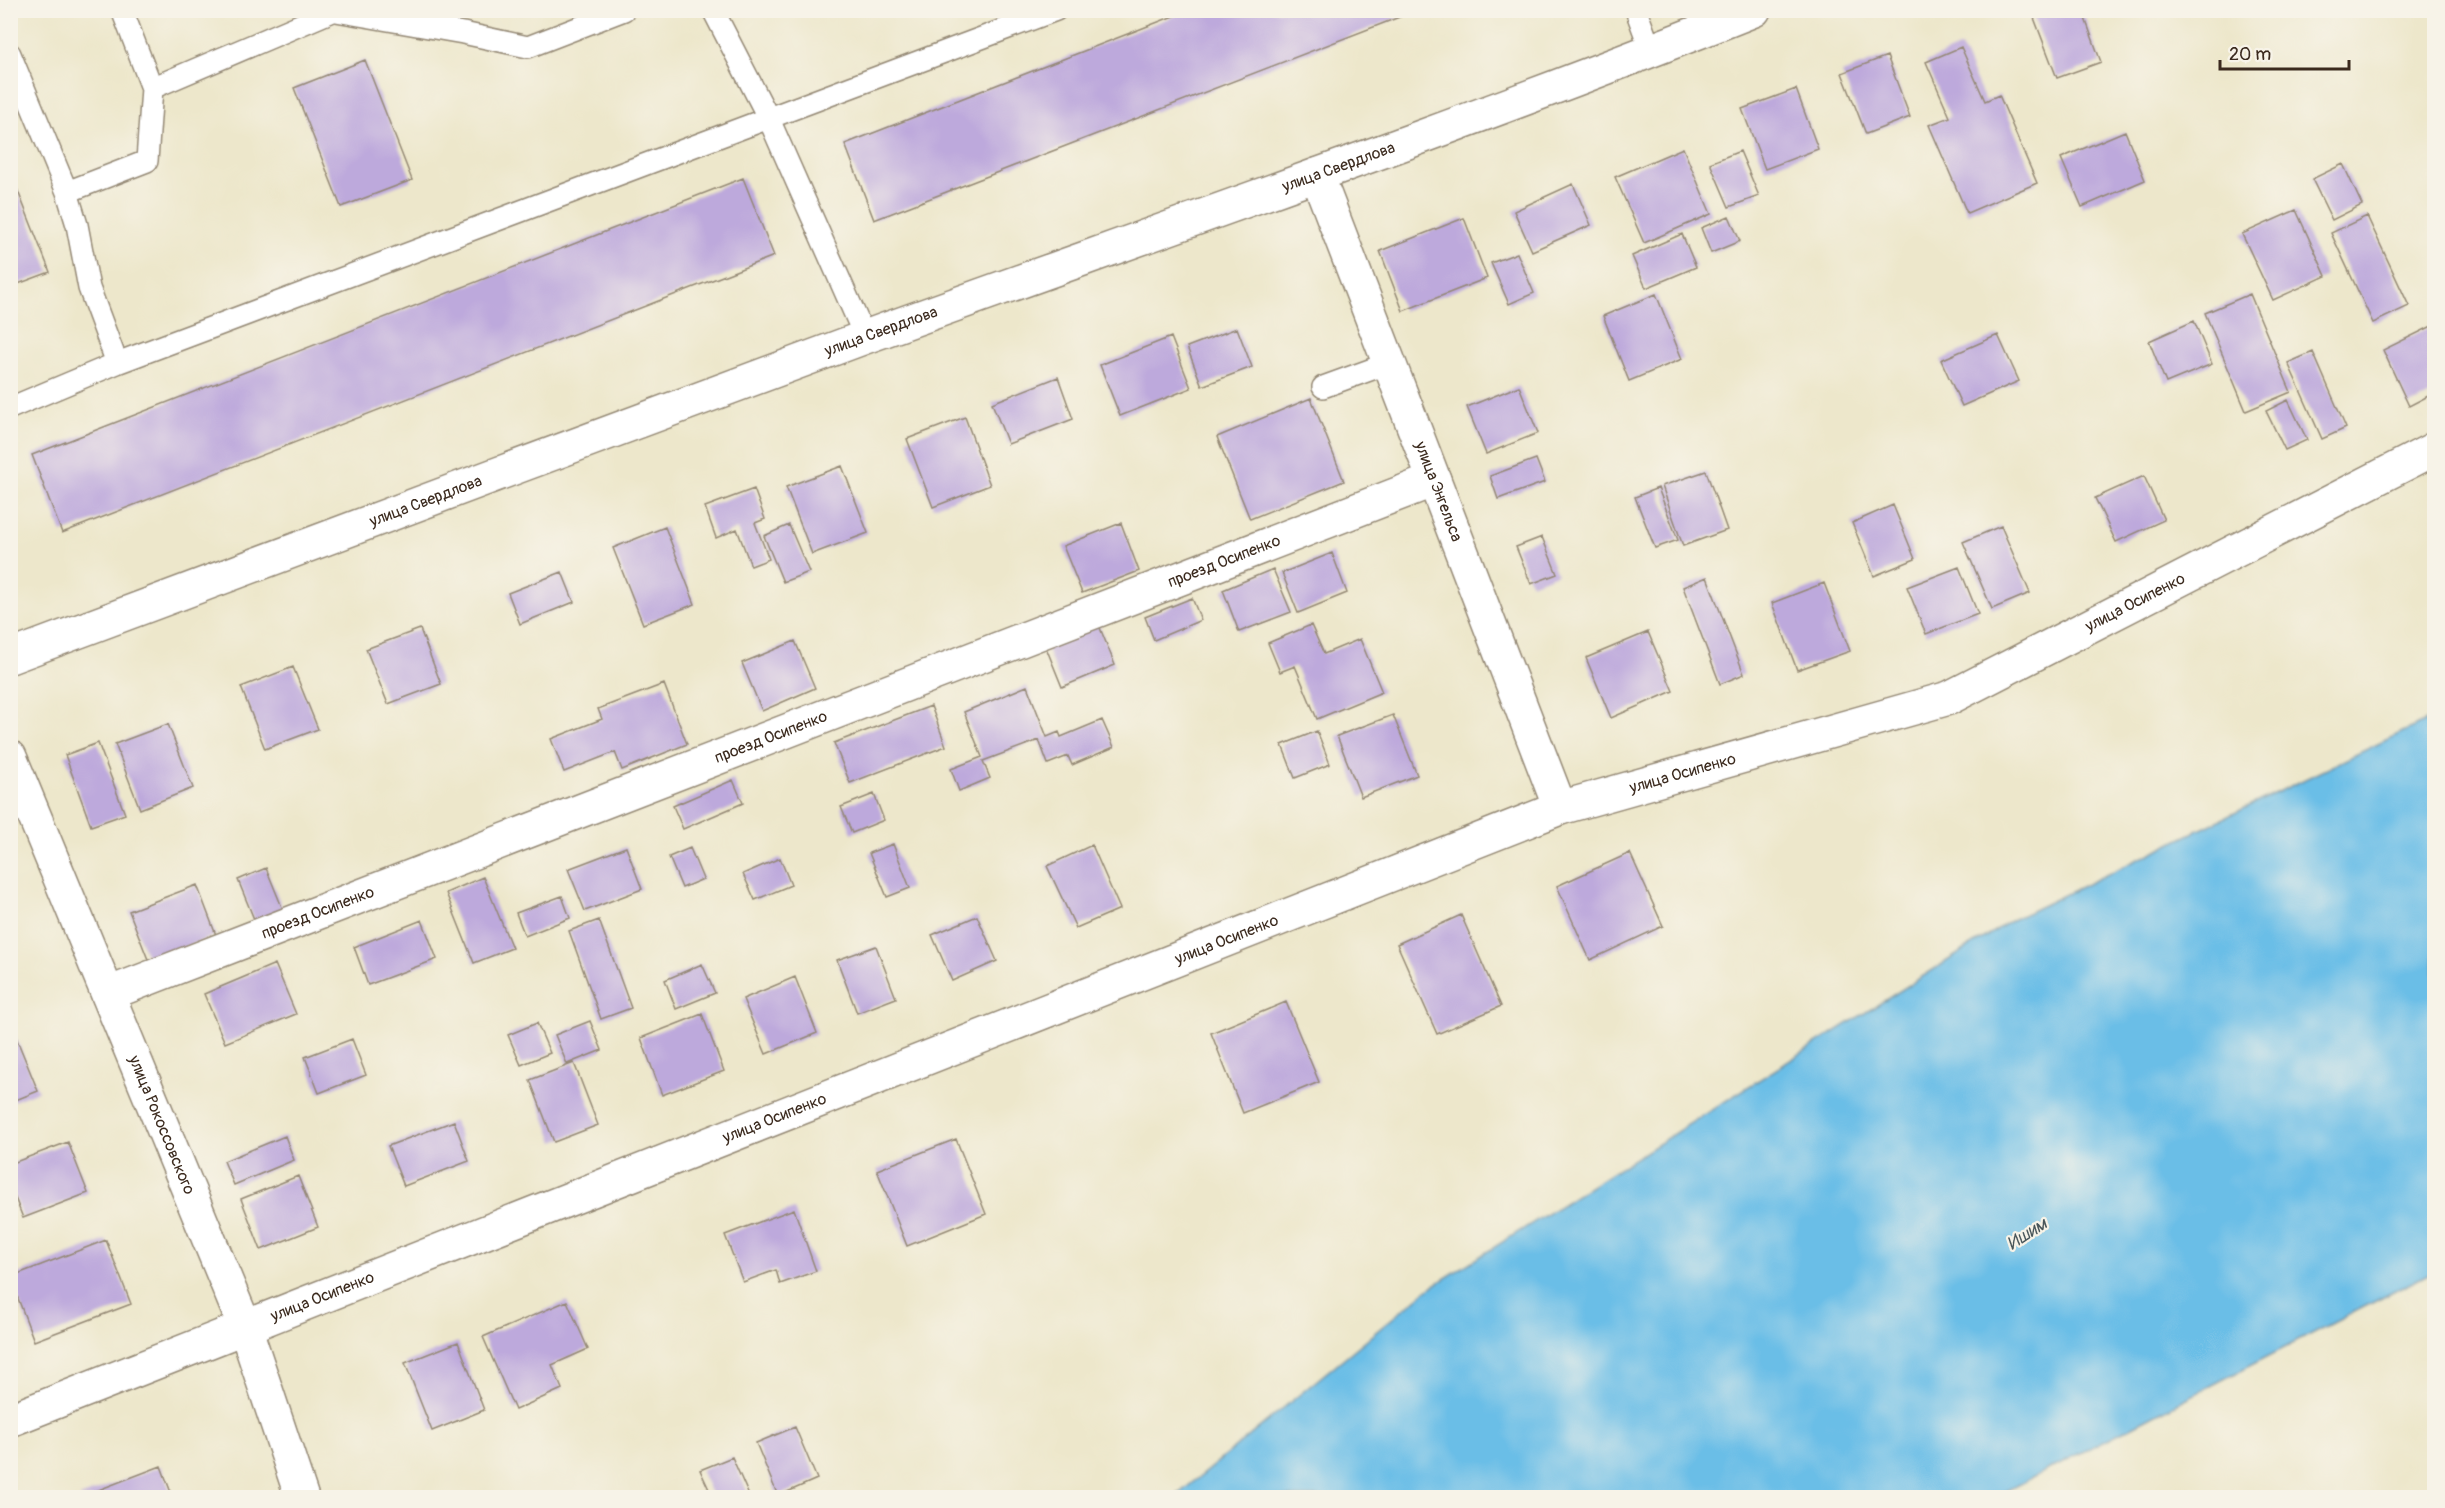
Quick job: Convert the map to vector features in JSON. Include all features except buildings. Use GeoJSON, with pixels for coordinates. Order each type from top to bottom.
{"type":"FeatureCollection","features":[{"type":"Feature","properties":{"kind":"street","name":"улица Свердлова"},"geometry":{"type":"LineString","coordinates":[[10,657],[865,338],[1317,175],[1651,51],[1754,10]]}},
{"type":"Feature","properties":{"kind":"street","name":"улица Энгельса"},"geometry":{"type":"LineString","coordinates":[[1317,175],[1560,808]]}},
{"type":"Feature","properties":{"kind":"street","name":"улица Осипенко"},"geometry":{"type":"LineString","coordinates":[[10,1420],[1560,808],[1949,698],[2434,449]]}},
{"type":"Feature","properties":{"kind":"street","name":"проезд Осипенко"},"geometry":{"type":"LineString","coordinates":[[108,994],[1434,480]]}},
{"type":"Feature","properties":{"kind":"street","name":"улица Рокоссовского"},"geometry":{"type":"LineString","coordinates":[[10,757],[245,1327],[302,1497]]}},
{"type":"Feature","properties":{"kind":"lane"},"geometry":{"type":"LineString","coordinates":[[67,192],[147,161],[153,88],[122,10]]}},
{"type":"Feature","properties":{"kind":"lane"},"geometry":{"type":"LineString","coordinates":[[153,88],[336,11],[528,47],[624,10]]}},
{"type":"Feature","properties":{"kind":"lane"},"geometry":{"type":"LineString","coordinates":[[712,10],[768,117],[865,338]]}},
{"type":"Feature","properties":{"kind":"lane"},"geometry":{"type":"LineString","coordinates":[[10,408],[117,363],[1056,10]]}},
{"type":"Feature","properties":{"kind":"lane"},"geometry":{"type":"LineString","coordinates":[[1636,10],[1651,51]]}},
{"type":"Feature","properties":{"kind":"lane"},"geometry":{"type":"LineString","coordinates":[[10,54],[67,192],[77,225],[89,288],[117,363]]}},
{"type":"Feature","properties":{"kind":"lane"},"geometry":{"type":"LineString","coordinates":[[1323,387],[1389,363]]}},
{"type":"Feature","properties":{"kind":"water","name":"Ишим"},"geometry":{"type":"Polygon","coordinates":[[[2434,717],[2434,1271],[1995,1497],[1175,1497],[1428,1289],[2012,920],[2434,717]]]}}]}
